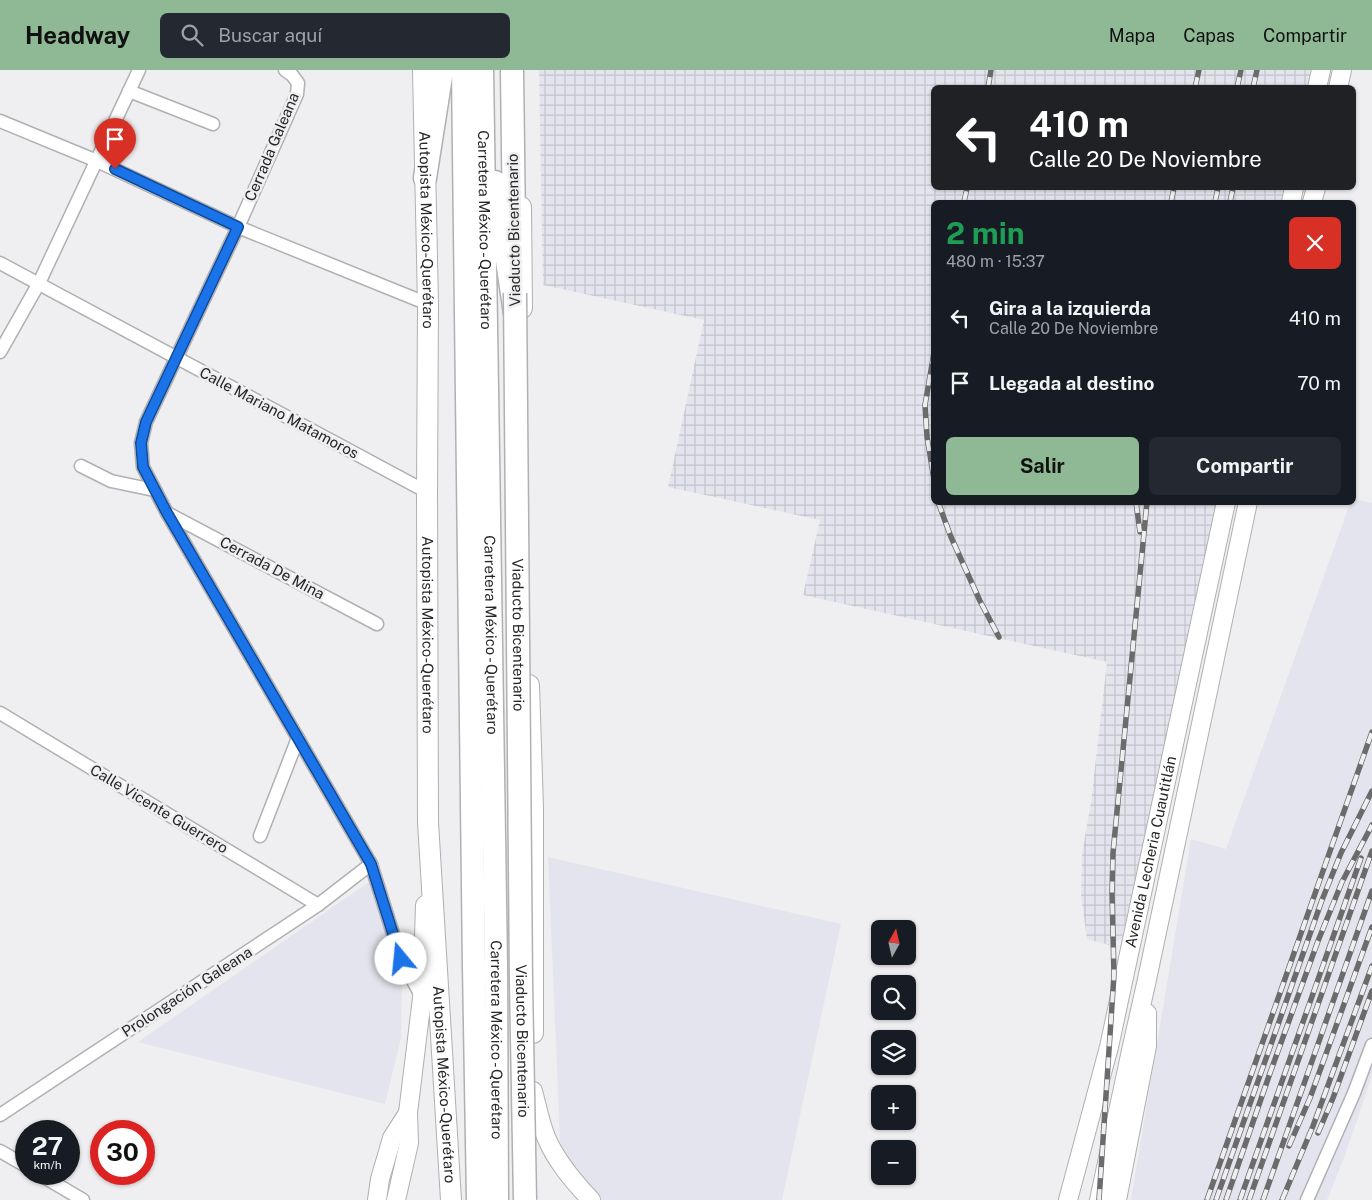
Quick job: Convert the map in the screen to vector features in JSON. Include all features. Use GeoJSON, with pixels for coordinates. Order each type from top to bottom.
{"type":"FeatureCollection","features":[{"type":"Feature","properties":{"kind":"highway"},"geometry":{"type":"LineString","coordinates":[[425,178],[442,70]]}},
{"type":"Feature","properties":{"kind":"highway","name":"Carretera México - Querétaro"},"geometry":{"type":"LineString","coordinates":[[463,70],[478,1200]]}},
{"type":"Feature","properties":{"kind":"highway","name":"Carretera México - Querétaro"},"geometry":{"type":"LineString","coordinates":[[482,70],[496,964],[497,1200]]}},
{"type":"Feature","properties":{"kind":"highway","name":"Viaducto Bicentenario"},"geometry":{"type":"LineString","coordinates":[[512,70],[519,363],[521,982],[525,1200]]}},
{"type":"Feature","properties":{"kind":"highway"},"geometry":{"type":"LineString","coordinates":[[482,95],[519,363]]}},
{"type":"Feature","properties":{"kind":"highway"},"geometry":{"type":"LineString","coordinates":[[496,964],[528,666]]}},
{"type":"Feature","properties":{"kind":"main road","name":"Autopista México-Querétaro"},"geometry":{"type":"LineString","coordinates":[[423,70],[428,304],[428,822],[450,1200]]}},
{"type":"Feature","properties":{"kind":"main road"},"geometry":{"type":"LineString","coordinates":[[519,70],[519,363],[533,808],[533,1091],[536,1200]]}},
{"type":"Feature","properties":{"kind":"main road"},"geometry":{"type":"LineString","coordinates":[[1318,85],[1320,70]]}},
{"type":"Feature","properties":{"kind":"main road"},"geometry":{"type":"LineString","coordinates":[[1339,85],[1342,70]]}},
{"type":"Feature","properties":{"kind":"main road","name":"Avenida Lecheria Cuautitlán"},"geometry":{"type":"LineString","coordinates":[[1068,1200],[1109,1047],[1225,505]]}},
{"type":"Feature","properties":{"kind":"main road","name":"Avenida Lecheria Cuautitlán"},"geometry":{"type":"LineString","coordinates":[[1099,1200],[1247,505]]}},
{"type":"Feature","properties":{"kind":"main road"},"geometry":{"type":"LineString","coordinates":[[396,1200],[409,1143],[408,1113],[422,998],[428,822]]}},
{"type":"Feature","properties":{"kind":"main road"},"geometry":{"type":"LineString","coordinates":[[1117,1200],[1147,1046],[1146,984]]}},
{"type":"Feature","properties":{"kind":"main road"},"geometry":{"type":"LineString","coordinates":[[533,1091],[545,1136],[559,1163],[577,1186],[592,1200]]}},
{"type":"Feature","properties":{"kind":"main road"},"geometry":{"type":"LineString","coordinates":[[377,1200],[380,1180],[392,1138],[408,1113]]}},
{"type":"Feature","properties":{"kind":"street"},"geometry":{"type":"LineString","coordinates":[[0,352],[4,335],[38,283],[139,70]]}},
{"type":"Feature","properties":{"kind":"street","name":"Cerrada Galeana"},"geometry":{"type":"LineString","coordinates":[[286,70],[298,83],[297,94],[238,227],[146,422],[141,443],[143,467],[167,513],[371,864],[401,959],[422,998],[440,1015]]}},
{"type":"Feature","properties":{"kind":"street"},"geometry":{"type":"LineString","coordinates":[[129,91],[213,124]]}},
{"type":"Feature","properties":{"kind":"street"},"geometry":{"type":"LineString","coordinates":[[0,121],[97,161],[238,227],[428,304]]}},
{"type":"Feature","properties":{"kind":"street","name":"Calle Mariano Matamoros"},"geometry":{"type":"LineString","coordinates":[[0,263],[427,492]]}},
{"type":"Feature","properties":{"kind":"street"},"geometry":{"type":"LineString","coordinates":[[81,466],[111,481],[154,490]]}},
{"type":"Feature","properties":{"kind":"street","name":"Cerrada De Mina"},"geometry":{"type":"LineString","coordinates":[[167,513],[377,624]]}},
{"type":"Feature","properties":{"kind":"street","name":"Calle Vicente Guerrero"},"geometry":{"type":"LineString","coordinates":[[0,713],[318,905]]}},
{"type":"Feature","properties":{"kind":"street"},"geometry":{"type":"LineString","coordinates":[[260,836],[298,738]]}},
{"type":"Feature","properties":{"kind":"street","name":"Prolongación Galeana"},"geometry":{"type":"LineString","coordinates":[[0,1115],[318,905],[371,864]]}},
{"type":"Feature","properties":{"kind":"street"},"geometry":{"type":"LineString","coordinates":[[1308,1200],[1354,1093],[1372,1045]]}},
{"type":"Feature","properties":{"kind":"street"},"geometry":{"type":"LineString","coordinates":[[0,1151],[15,1160]]}},
{"type":"Feature","properties":{"kind":"street"},"geometry":{"type":"LineString","coordinates":[[58,1185],[83,1200]]}},
{"type":"Feature","properties":{"kind":"shaded area"},"geometry":{"type":"Polygon","coordinates":[[[539,70],[1312,70],[1310,85],[931,85],[931,190],[1286,190],[1284,200],[931,200],[931,505],[1218,505],[1122,938],[1109,945],[1087,939],[1081,896],[1082,854],[1091,802],[1107,662],[803,595],[820,520],[668,487],[704,320],[543,285],[539,70]]]}},
{"type":"Feature","properties":{"kind":"shaded area"},"geometry":{"type":"Polygon","coordinates":[[[1356,499],[1372,503],[1372,1076],[1344,1158],[1327,1200],[1131,1200],[1191,839],[1226,849],[1349,505],[1356,505],[1356,499]]]}},
{"type":"Feature","properties":{"kind":"shaded area"},"geometry":{"type":"Polygon","coordinates":[[[548,857],[841,924],[782,1200],[597,1200],[564,1155],[560,1142],[548,857]]]}},
{"type":"Feature","properties":{"kind":"shaded area"},"geometry":{"type":"Polygon","coordinates":[[[369,882],[402,986],[401,1038],[385,1104],[138,1042],[369,882]]]}},
{"type":"Feature","properties":{"kind":"railway"},"geometry":{"type":"LineString","coordinates":[[988,85],[991,70]]}},
{"type":"Feature","properties":{"kind":"railway"},"geometry":{"type":"LineString","coordinates":[[1196,85],[1199,70]]}},
{"type":"Feature","properties":{"kind":"railway"},"geometry":{"type":"LineString","coordinates":[[1238,85],[1241,70]]}},
{"type":"Feature","properties":{"kind":"railway"},"geometry":{"type":"LineString","coordinates":[[1254,85],[1257,70]]}},
{"type":"Feature","properties":{"kind":"railway"},"geometry":{"type":"LineString","coordinates":[[964,200],[967,190]]}},
{"type":"Feature","properties":{"kind":"railway"},"geometry":{"type":"LineString","coordinates":[[1171,200],[1174,190]]}},
{"type":"Feature","properties":{"kind":"railway"},"geometry":{"type":"LineString","coordinates":[[1215,200],[1218,190]]}},
{"type":"Feature","properties":{"kind":"railway"},"geometry":{"type":"LineString","coordinates":[[1230,200],[1233,190]]}},
{"type":"Feature","properties":{"kind":"railway"},"geometry":{"type":"LineString","coordinates":[[931,370],[925,405],[931,461]]}},
{"type":"Feature","properties":{"kind":"railway"},"geometry":{"type":"LineString","coordinates":[[939,505],[951,537],[980,601],[999,637]]}},
{"type":"Feature","properties":{"kind":"railway"},"geometry":{"type":"LineString","coordinates":[[1136,505],[1140,532]]}},
{"type":"Feature","properties":{"kind":"railway"},"geometry":{"type":"LineString","coordinates":[[1099,1200],[1114,975],[1113,853],[1147,505]]}},
{"type":"Feature","properties":{"kind":"railway"},"geometry":{"type":"LineString","coordinates":[[1207,1200],[1372,732]]}},
{"type":"Feature","properties":{"kind":"railway"},"geometry":{"type":"LineString","coordinates":[[1216,1200],[1322,900],[1341,853],[1372,791]]}},
{"type":"Feature","properties":{"kind":"railway"},"geometry":{"type":"LineString","coordinates":[[1226,1200],[1318,941],[1342,882],[1372,825]]}},
{"type":"Feature","properties":{"kind":"railway"},"geometry":{"type":"LineString","coordinates":[[1249,1200],[1372,851]]}},
{"type":"Feature","properties":{"kind":"railway"},"geometry":{"type":"LineString","coordinates":[[1240,1200],[1361,858]]}},
{"type":"Feature","properties":{"kind":"railway"},"geometry":{"type":"LineString","coordinates":[[1263,1200],[1372,891]]}},
{"type":"Feature","properties":{"kind":"railway"},"geometry":{"type":"LineString","coordinates":[[1289,1146],[1310,1098],[1372,927]]}},
{"type":"Feature","properties":{"kind":"railway"},"geometry":{"type":"LineString","coordinates":[[1282,1200],[1313,1126],[1372,966]]}},
{"type":"Feature","properties":{"kind":"railway"},"geometry":{"type":"LineString","coordinates":[[1318,1133],[1333,1098],[1372,991]]}},
{"type":"Feature","properties":{"kind":"route"},"geometry":{"type":"LineString","coordinates":[[115,169],[238,227],[146,422],[141,443],[143,467],[167,513],[371,864],[401,959]]}}]}
